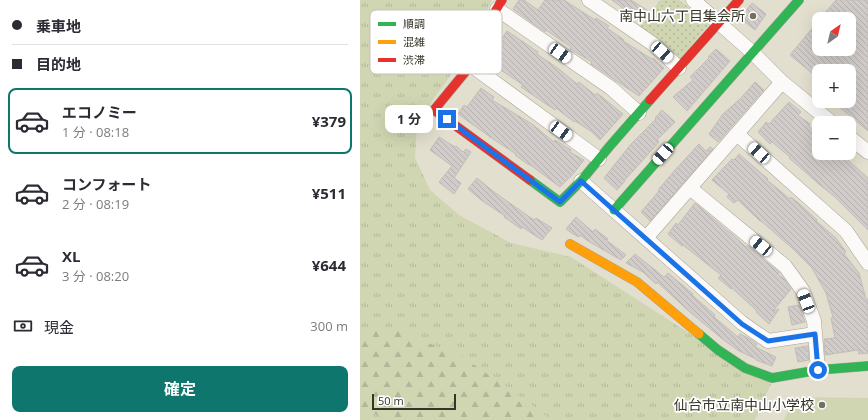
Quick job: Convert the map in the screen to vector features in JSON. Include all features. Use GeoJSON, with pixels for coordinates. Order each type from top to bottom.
{"type":"FeatureCollection","features":[{"type":"Feature","properties":{"kind":"street"},"geometry":{"type":"LineString","coordinates":[[589,0],[653,44],[679,68]]}},
{"type":"Feature","properties":{"kind":"street"},"geometry":{"type":"LineString","coordinates":[[693,0],[719,22],[782,82],[823,116]]}},
{"type":"Feature","properties":{"kind":"street"},"geometry":{"type":"LineString","coordinates":[[464,74],[434,110],[560,202],[581,181],[739,0]]}},
{"type":"Feature","properties":{"kind":"street"},"geometry":{"type":"LineString","coordinates":[[614,210],[799,0]]}},
{"type":"Feature","properties":{"kind":"street"},"geometry":{"type":"LineString","coordinates":[[500,5],[611,88],[639,113]]}},
{"type":"Feature","properties":{"kind":"street"},"geometry":{"type":"LineString","coordinates":[[483,74],[599,159]]}},
{"type":"Feature","properties":{"kind":"street"},"geometry":{"type":"LineString","coordinates":[[646,238],[782,82]]}},
{"type":"Feature","properties":{"kind":"street"},"geometry":{"type":"LineString","coordinates":[[737,134],[846,231],[868,263]]}},
{"type":"Feature","properties":{"kind":"street"},"geometry":{"type":"LineString","coordinates":[[856,142],[868,152]]}},
{"type":"Feature","properties":{"kind":"street"},"geometry":{"type":"LineString","coordinates":[[581,181],[742,324],[768,341],[815,334]]}},
{"type":"Feature","properties":{"kind":"street"},"geometry":{"type":"LineString","coordinates":[[690,188],[785,266],[803,290],[814,321],[818,370]]}},
{"type":"Feature","properties":{"kind":"street"},"geometry":{"type":"LineString","coordinates":[[570,244],[637,282],[718,350],[745,368],[772,378],[818,370],[868,366]]}},
{"type":"Feature","properties":{"kind":"green space"},"geometry":{"type":"Polygon","coordinates":[[[360,0],[492,0],[487,10],[370,10],[370,74],[452,74],[432,101],[417,126],[415,158],[430,190],[459,215],[511,243],[571,257],[771,384],[755,420],[360,420],[360,0]]]}},
{"type":"Feature","properties":{"kind":"green space"},"geometry":{"type":"Polygon","coordinates":[[[660,0],[679,0],[710,23],[679,60],[639,29],[660,0]]]}},
{"type":"Feature","properties":{"kind":"green space"},"geometry":{"type":"Polygon","coordinates":[[[360,328],[398,331],[463,357],[551,420],[389,420],[360,408],[360,328]]]}},
{"type":"Feature","properties":{"kind":"green space"},"geometry":{"type":"Polygon","coordinates":[[[794,397],[868,398],[868,420],[784,420],[794,397]]]}},
{"type":"Feature","properties":{"kind":"building"},"geometry":{"type":"Polygon","coordinates":[[[519,0],[524,0],[538,10],[545,0],[564,0],[595,20],[596,18],[609,26],[607,28],[624,40],[623,41],[652,59],[653,58],[664,68],[639,96],[591,64],[592,62],[570,49],[571,47],[546,30],[545,32],[513,9],[519,0]]]}},
{"type":"Feature","properties":{"kind":"building"},"geometry":{"type":"Polygon","coordinates":[[[612,0],[631,0],[647,10],[640,21],[612,0]]]}},
{"type":"Feature","properties":{"kind":"building"},"geometry":{"type":"Polygon","coordinates":[[[836,0],[868,0],[868,131],[856,121],[856,116],[850,116],[840,108],[856,108],[856,64],[812,64],[812,73],[790,55],[812,28],[812,56],[856,56],[856,12],[826,12],[836,0]]]}},
{"type":"Feature","properties":{"kind":"building","name":"南中山六丁目集会所"},"geometry":{"type":"Polygon","coordinates":[[[752,3],[766,14],[755,30],[740,18],[752,3]]]}},
{"type":"Feature","properties":{"kind":"building"},"geometry":{"type":"Polygon","coordinates":[[[507,31],[538,52],[537,54],[577,84],[579,82],[595,95],[597,93],[623,114],[600,140],[592,132],[575,121],[574,122],[556,108],[555,110],[521,87],[523,85],[502,71],[502,46],[504,44],[502,42],[502,38],[507,31]]]}},
{"type":"Feature","properties":{"kind":"building"},"geometry":{"type":"Polygon","coordinates":[[[716,49],[730,61],[687,111],[673,97],[693,80],[690,77],[716,49]]]}},
{"type":"Feature","properties":{"kind":"building"},"geometry":{"type":"Polygon","coordinates":[[[755,82],[764,90],[718,142],[709,134],[723,114],[741,98],[755,82]]]}},
{"type":"Feature","properties":{"kind":"building"},"geometry":{"type":"Polygon","coordinates":[[[481,88],[494,97],[492,100],[532,124],[554,142],[555,140],[571,150],[570,152],[584,160],[560,187],[515,155],[516,154],[458,114],[464,105],[467,107],[481,88]]]}},
{"type":"Feature","properties":{"kind":"building"},"geometry":{"type":"Polygon","coordinates":[[[789,102],[801,112],[798,115],[810,124],[809,126],[812,129],[812,160],[848,160],[868,178],[868,230],[835,197],[789,158],[790,157],[772,142],[770,144],[758,132],[766,122],[769,124],[789,102]]]}},
{"type":"Feature","properties":{"kind":"building"},"geometry":{"type":"Polygon","coordinates":[[[662,110],[675,122],[657,140],[659,142],[617,190],[604,178],[631,144],[656,119],[655,118],[662,110]]]}},
{"type":"Feature","properties":{"kind":"building"},"geometry":{"type":"Polygon","coordinates":[[[439,137],[455,147],[456,146],[463,152],[466,149],[471,152],[454,178],[461,183],[454,194],[439,182],[452,166],[430,150],[439,137]]]}},
{"type":"Feature","properties":{"kind":"building"},"geometry":{"type":"Polygon","coordinates":[[[699,144],[706,151],[710,147],[713,149],[650,221],[641,212],[675,170],[699,144]]]}},
{"type":"Feature","properties":{"kind":"building"},"geometry":{"type":"Polygon","coordinates":[[[739,154],[790,199],[791,197],[802,206],[817,220],[816,221],[836,238],[846,252],[844,254],[859,273],[866,299],[868,299],[868,353],[859,354],[858,350],[825,355],[824,339],[835,338],[831,318],[833,317],[826,293],[812,268],[738,200],[734,203],[727,197],[729,194],[712,180],[732,159],[734,160],[739,154]]]}},
{"type":"Feature","properties":{"kind":"building"},"geometry":{"type":"Polygon","coordinates":[[[477,178],[534,220],[536,218],[552,228],[542,240],[522,227],[521,229],[468,189],[477,178]]]}},
{"type":"Feature","properties":{"kind":"building"},"geometry":{"type":"Polygon","coordinates":[[[695,203],[746,247],[747,246],[779,272],[778,274],[784,279],[791,289],[773,311],[779,309],[769,324],[732,288],[731,289],[718,278],[721,275],[668,234],[676,223],[678,225],[695,203]]]}},
{"type":"Feature","properties":{"kind":"building"},"geometry":{"type":"Polygon","coordinates":[[[576,217],[593,232],[595,229],[608,239],[606,240],[626,255],[621,260],[580,235],[579,237],[566,229],[576,217]]]}},
{"type":"Feature","properties":{"kind":"building"},"geometry":{"type":"Polygon","coordinates":[[[635,254],[664,277],[668,273],[715,315],[714,317],[738,337],[740,334],[748,338],[757,344],[755,347],[776,357],[772,366],[739,351],[691,313],[657,282],[656,284],[643,272],[626,263],[635,254]]]}},
{"type":"Feature","properties":{"kind":"building"},"geometry":{"type":"Polygon","coordinates":[[[799,305],[805,322],[792,325],[788,307],[799,305]]]}},
{"type":"Feature","properties":{"kind":"building"},"geometry":{"type":"Polygon","coordinates":[[[808,346],[809,360],[798,362],[795,348],[808,346]]]}},
{"type":"Feature","properties":{"kind":"traffic: fast"},"geometry":{"type":"LineString","coordinates":[[614,210],[799,0]]}},
{"type":"Feature","properties":{"kind":"traffic: fast"},"geometry":{"type":"LineString","coordinates":[[530,180],[560,202],[581,181],[650,100]]}},
{"type":"Feature","properties":{"kind":"traffic: fast"},"geometry":{"type":"LineString","coordinates":[[699,334],[718,350],[745,368],[772,378],[818,370],[868,366]]}},
{"type":"Feature","properties":{"kind":"traffic: slow"},"geometry":{"type":"LineString","coordinates":[[570,244],[637,282],[699,334]]}},
{"type":"Feature","properties":{"kind":"traffic: jam"},"geometry":{"type":"LineString","coordinates":[[496,10],[502,0]]}},
{"type":"Feature","properties":{"kind":"traffic: jam"},"geometry":{"type":"LineString","coordinates":[[650,100],[739,0]]}},
{"type":"Feature","properties":{"kind":"traffic: jam"},"geometry":{"type":"LineString","coordinates":[[464,74],[434,110],[530,180]]}},
{"type":"Feature","properties":{"kind":"place","name":"南中山六丁目集会所"},"geometry":{"type":"Point","coordinates":[753,16]}},
{"type":"Feature","properties":{"kind":"place","name":"仙台市立南中山小学校"},"geometry":{"type":"Point","coordinates":[822,405]}},
{"type":"Feature","properties":{"kind":"route"},"geometry":{"type":"LineString","coordinates":[[447,119],[560,202],[581,181],[742,324],[768,341],[815,334],[818,370]]}}]}
